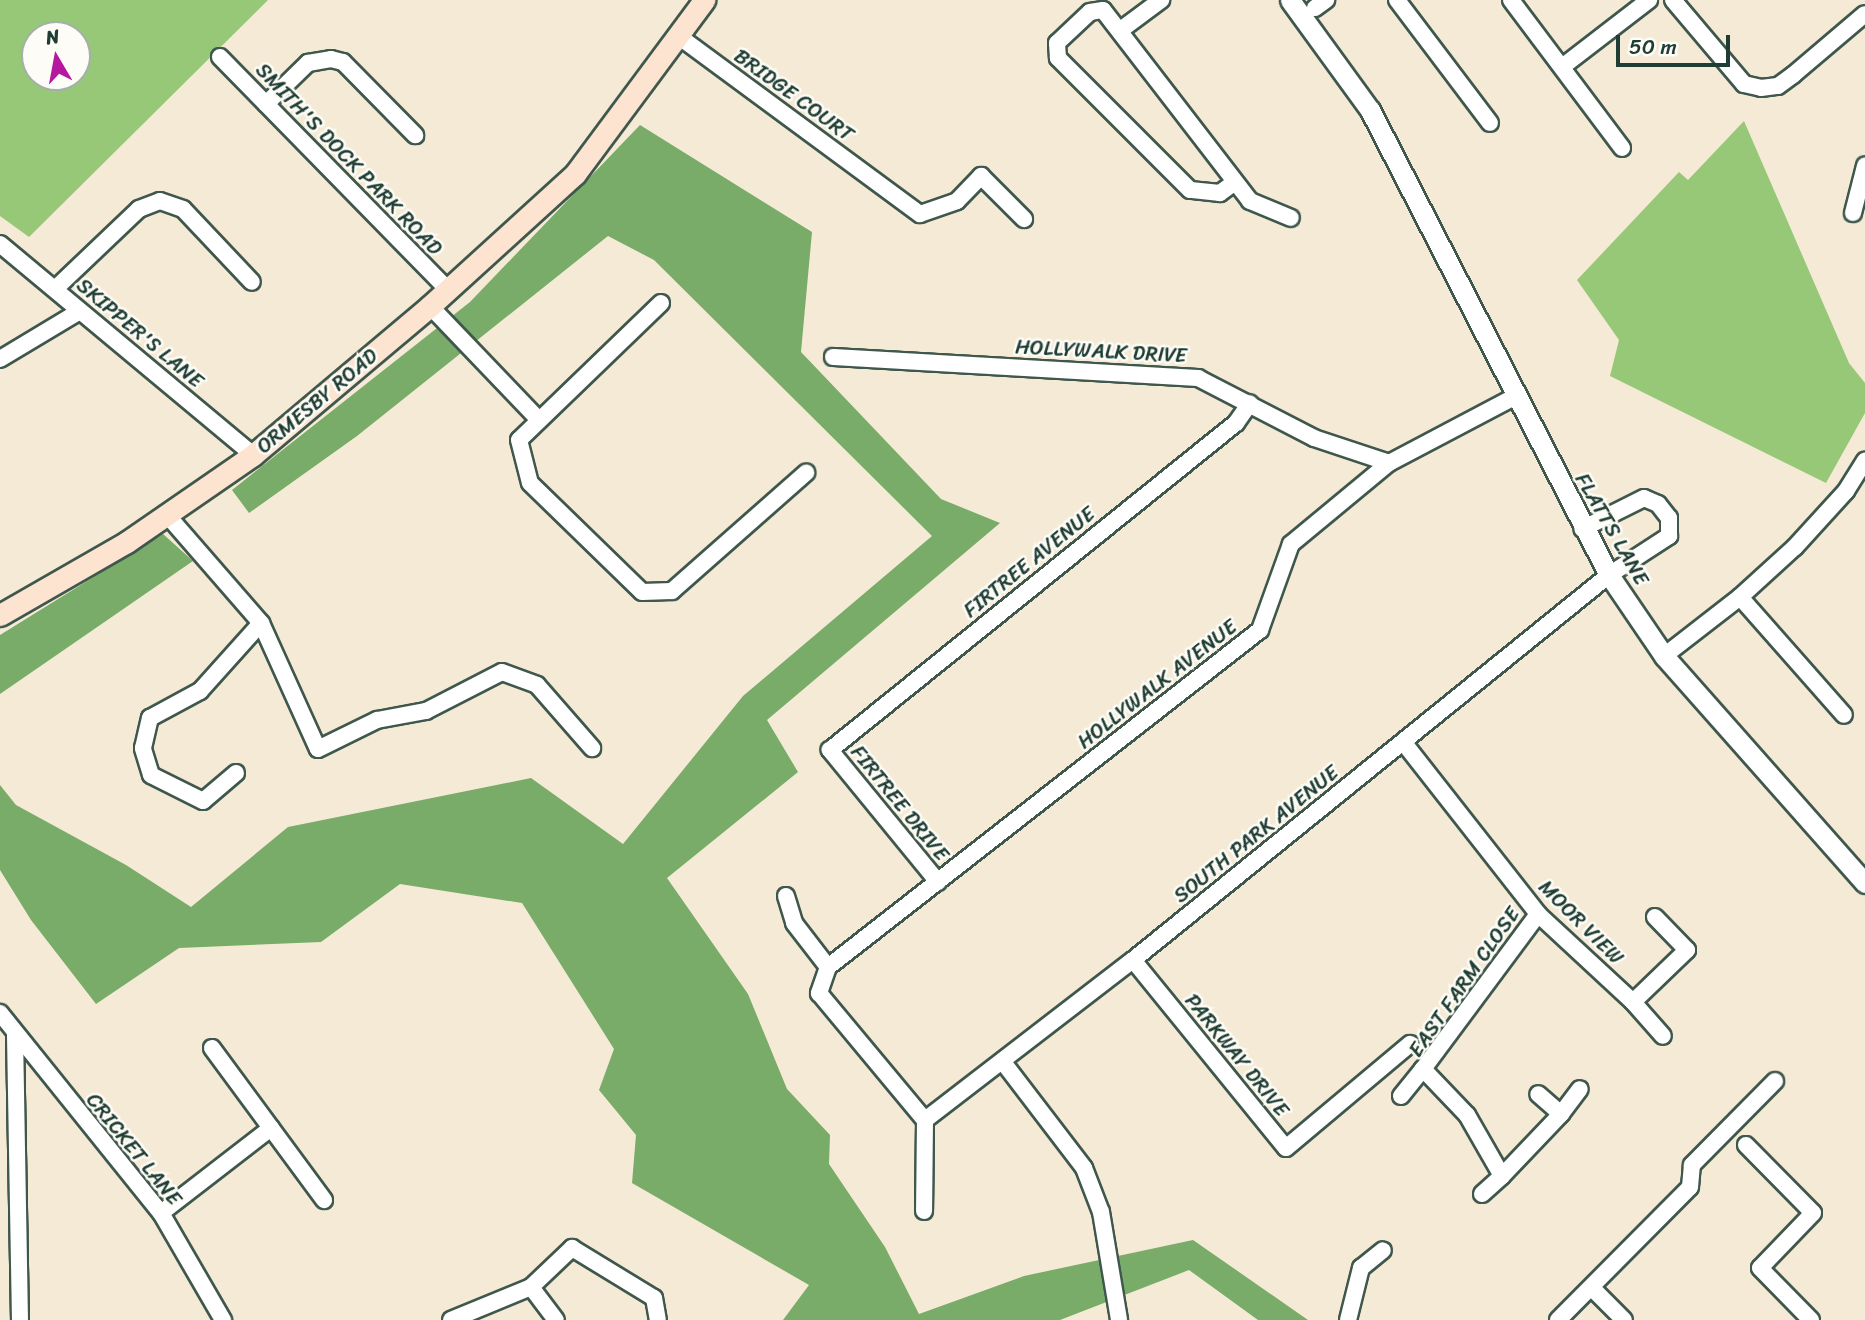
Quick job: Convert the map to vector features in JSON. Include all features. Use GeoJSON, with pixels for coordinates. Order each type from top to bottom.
{"type":"FeatureCollection","features":[{"type":"Feature","properties":{"kind":"main road","name":"ORMESBY ROAD"},"geometry":{"type":"LineString","coordinates":[[0,615],[168,516],[253,455],[430,306],[544,205],[601,145],[704,0]]}},
{"type":"Feature","properties":{"kind":"street"},"geometry":{"type":"LineString","coordinates":[[1122,29],[1161,0]]}},
{"type":"Feature","properties":{"kind":"street","name":"FLATTS LANE"},"geometry":{"type":"LineString","coordinates":[[1290,0],[1370,110],[1609,575],[1664,656],[1865,883]]}},
{"type":"Feature","properties":{"kind":"street"},"geometry":{"type":"LineString","coordinates":[[1397,0],[1490,123]]}},
{"type":"Feature","properties":{"kind":"street"},"geometry":{"type":"LineString","coordinates":[[1511,0],[1622,148]]}},
{"type":"Feature","properties":{"kind":"street"},"geometry":{"type":"LineString","coordinates":[[1562,67],[1650,0]]}},
{"type":"Feature","properties":{"kind":"street"},"geometry":{"type":"LineString","coordinates":[[1674,0],[1744,84],[1761,89],[1778,86],[1865,14]]}},
{"type":"Feature","properties":{"kind":"street"},"geometry":{"type":"LineString","coordinates":[[1235,182],[1220,193],[1190,190],[1058,58],[1056,43],[1090,12],[1103,10],[1122,29],[1250,201],[1291,218]]}},
{"type":"Feature","properties":{"kind":"street","name":"BRIDGE COURT"},"geometry":{"type":"LineString","coordinates":[[677,35],[920,214],[957,201],[981,176],[1024,219]]}},
{"type":"Feature","properties":{"kind":"street","name":"SMITH'S DOCK PARK ROAD"},"geometry":{"type":"LineString","coordinates":[[220,57],[448,290]]}},
{"type":"Feature","properties":{"kind":"street"},"geometry":{"type":"LineString","coordinates":[[266,104],[308,63],[331,59],[343,62],[415,135]]}},
{"type":"Feature","properties":{"kind":"street"},"geometry":{"type":"LineString","coordinates":[[1853,213],[1865,166]]}},
{"type":"Feature","properties":{"kind":"street"},"geometry":{"type":"LineString","coordinates":[[55,289],[139,209],[160,201],[183,209],[252,282]]}},
{"type":"Feature","properties":{"kind":"street","name":"SKIPPER'S LANE"},"geometry":{"type":"LineString","coordinates":[[0,244],[253,455]]}},
{"type":"Feature","properties":{"kind":"street"},"geometry":{"type":"LineString","coordinates":[[661,303],[537,418],[519,440],[530,483],[642,592],[671,591],[806,473]]}},
{"type":"Feature","properties":{"kind":"street"},"geometry":{"type":"LineString","coordinates":[[430,306],[537,418]]}},
{"type":"Feature","properties":{"kind":"street"},"geometry":{"type":"LineString","coordinates":[[0,359],[80,311]]}},
{"type":"Feature","properties":{"kind":"street","name":"HOLLYWALK DRIVE"},"geometry":{"type":"LineString","coordinates":[[833,358],[1198,377],[1314,438],[1389,463]]}},
{"type":"Feature","properties":{"kind":"street","name":"HOLLYWALK AVENUE"},"geometry":{"type":"LineString","coordinates":[[828,967],[1260,629],[1292,544],[1389,463],[1516,396]]}},
{"type":"Feature","properties":{"kind":"street","name":"FIRTREE AVENUE"},"geometry":{"type":"LineString","coordinates":[[830,750],[1236,423],[1250,402]]}},
{"type":"Feature","properties":{"kind":"street"},"geometry":{"type":"LineString","coordinates":[[1664,656],[1741,597],[1846,491],[1865,460]]}},
{"type":"Feature","properties":{"kind":"street","name":"SOUTH PARK AVENUE"},"geometry":{"type":"LineString","coordinates":[[925,1120],[1133,960],[1609,575],[1669,536],[1669,518],[1658,503],[1644,498],[1583,528]]}},
{"type":"Feature","properties":{"kind":"street"},"geometry":{"type":"LineString","coordinates":[[168,516],[261,622],[318,749],[377,720],[426,711],[502,672],[537,685],[592,748]]}},
{"type":"Feature","properties":{"kind":"street"},"geometry":{"type":"LineString","coordinates":[[1741,597],[1844,715]]}},
{"type":"Feature","properties":{"kind":"street"},"geometry":{"type":"LineString","coordinates":[[236,773],[203,801],[151,775],[143,748],[150,718],[200,691],[261,622]]}},
{"type":"Feature","properties":{"kind":"street","name":"MOOR VIEW"},"geometry":{"type":"LineString","coordinates":[[1404,743],[1538,914],[1633,1002],[1663,1036]]}},
{"type":"Feature","properties":{"kind":"street","name":"FIRTREE DRIVE"},"geometry":{"type":"LineString","coordinates":[[830,750],[938,883]]}},
{"type":"Feature","properties":{"kind":"street"},"geometry":{"type":"LineString","coordinates":[[786,896],[794,923],[828,967],[819,993],[925,1120],[924,1211]]}},
{"type":"Feature","properties":{"kind":"street","name":"EAST FARM CLOSE"},"geometry":{"type":"LineString","coordinates":[[1502,1176],[1467,1115],[1423,1069],[1538,914]]}},
{"type":"Feature","properties":{"kind":"street"},"geometry":{"type":"LineString","coordinates":[[1633,1002],[1687,950],[1655,917]]}},
{"type":"Feature","properties":{"kind":"street","name":"PARKWAY DRIVE"},"geometry":{"type":"LineString","coordinates":[[1133,960],[1286,1148],[1410,1044]]}},
{"type":"Feature","properties":{"kind":"street","name":"CRICKET LANE"},"geometry":{"type":"LineString","coordinates":[[0,1013],[15,1035],[161,1213],[223,1320]]}},
{"type":"Feature","properties":{"kind":"street"},"geometry":{"type":"LineString","coordinates":[[15,1035],[20,1320]]}},
{"type":"Feature","properties":{"kind":"street"},"geometry":{"type":"LineString","coordinates":[[212,1048],[324,1200]]}},
{"type":"Feature","properties":{"kind":"street"},"geometry":{"type":"LineString","coordinates":[[1003,1062],[1084,1168],[1101,1212],[1119,1320]]}},
{"type":"Feature","properties":{"kind":"street"},"geometry":{"type":"LineString","coordinates":[[1401,1096],[1423,1069]]}},
{"type":"Feature","properties":{"kind":"street"},"geometry":{"type":"LineString","coordinates":[[1558,1320],[1690,1187],[1692,1165],[1775,1081]]}},
{"type":"Feature","properties":{"kind":"street"},"geometry":{"type":"LineString","coordinates":[[1482,1194],[1561,1114],[1580,1089]]}},
{"type":"Feature","properties":{"kind":"street"},"geometry":{"type":"LineString","coordinates":[[1538,1094],[1561,1114]]}},
{"type":"Feature","properties":{"kind":"street"},"geometry":{"type":"LineString","coordinates":[[161,1213],[271,1128]]}},
{"type":"Feature","properties":{"kind":"street"},"geometry":{"type":"LineString","coordinates":[[1746,1145],[1813,1213],[1760,1268],[1811,1320]]}},
{"type":"Feature","properties":{"kind":"street"},"geometry":{"type":"LineString","coordinates":[[451,1320],[531,1287],[572,1248],[654,1298],[658,1320]]}},
{"type":"Feature","properties":{"kind":"street"},"geometry":{"type":"LineString","coordinates":[[1348,1320],[1361,1268],[1383,1250]]}},
{"type":"Feature","properties":{"kind":"street"},"geometry":{"type":"LineString","coordinates":[[531,1287],[556,1320]]}},
{"type":"Feature","properties":{"kind":"street"},"geometry":{"type":"LineString","coordinates":[[1592,1288],[1624,1320]]}},
{"type":"Feature","properties":{"kind":"green space"},"geometry":{"type":"Polygon","coordinates":[[[0,0],[268,0],[29,237],[0,216],[0,0]]]}},
{"type":"Feature","properties":{"kind":"green space"},"geometry":{"type":"Polygon","coordinates":[[[1744,121],[1849,363],[1865,383],[1865,413],[1826,483],[1610,376],[1619,340],[1577,280],[1679,172],[1688,180],[1744,121]]]}},
{"type":"Feature","properties":{"kind":"green space"},"geometry":{"type":"Polygon","coordinates":[[[640,125],[812,232],[801,352],[941,499],[1000,523],[767,720],[798,772],[667,878],[748,994],[787,1089],[830,1135],[829,1164],[885,1247],[919,1314],[1024,1276],[1193,1240],[1308,1320],[1258,1320],[1189,1270],[1060,1320],[783,1320],[809,1285],[632,1183],[636,1135],[599,1090],[614,1049],[522,903],[400,884],[321,942],[179,948],[96,1004],[31,920],[0,870],[0,785],[16,805],[126,865],[191,907],[288,827],[531,778],[623,844],[743,696],[932,536],[654,260],[608,236],[357,436],[249,513],[232,490],[470,302],[640,125]]]}},
{"type":"Feature","properties":{"kind":"green space"},"geometry":{"type":"Polygon","coordinates":[[[163,534],[193,561],[0,694],[0,635],[163,534]]]}}]}
